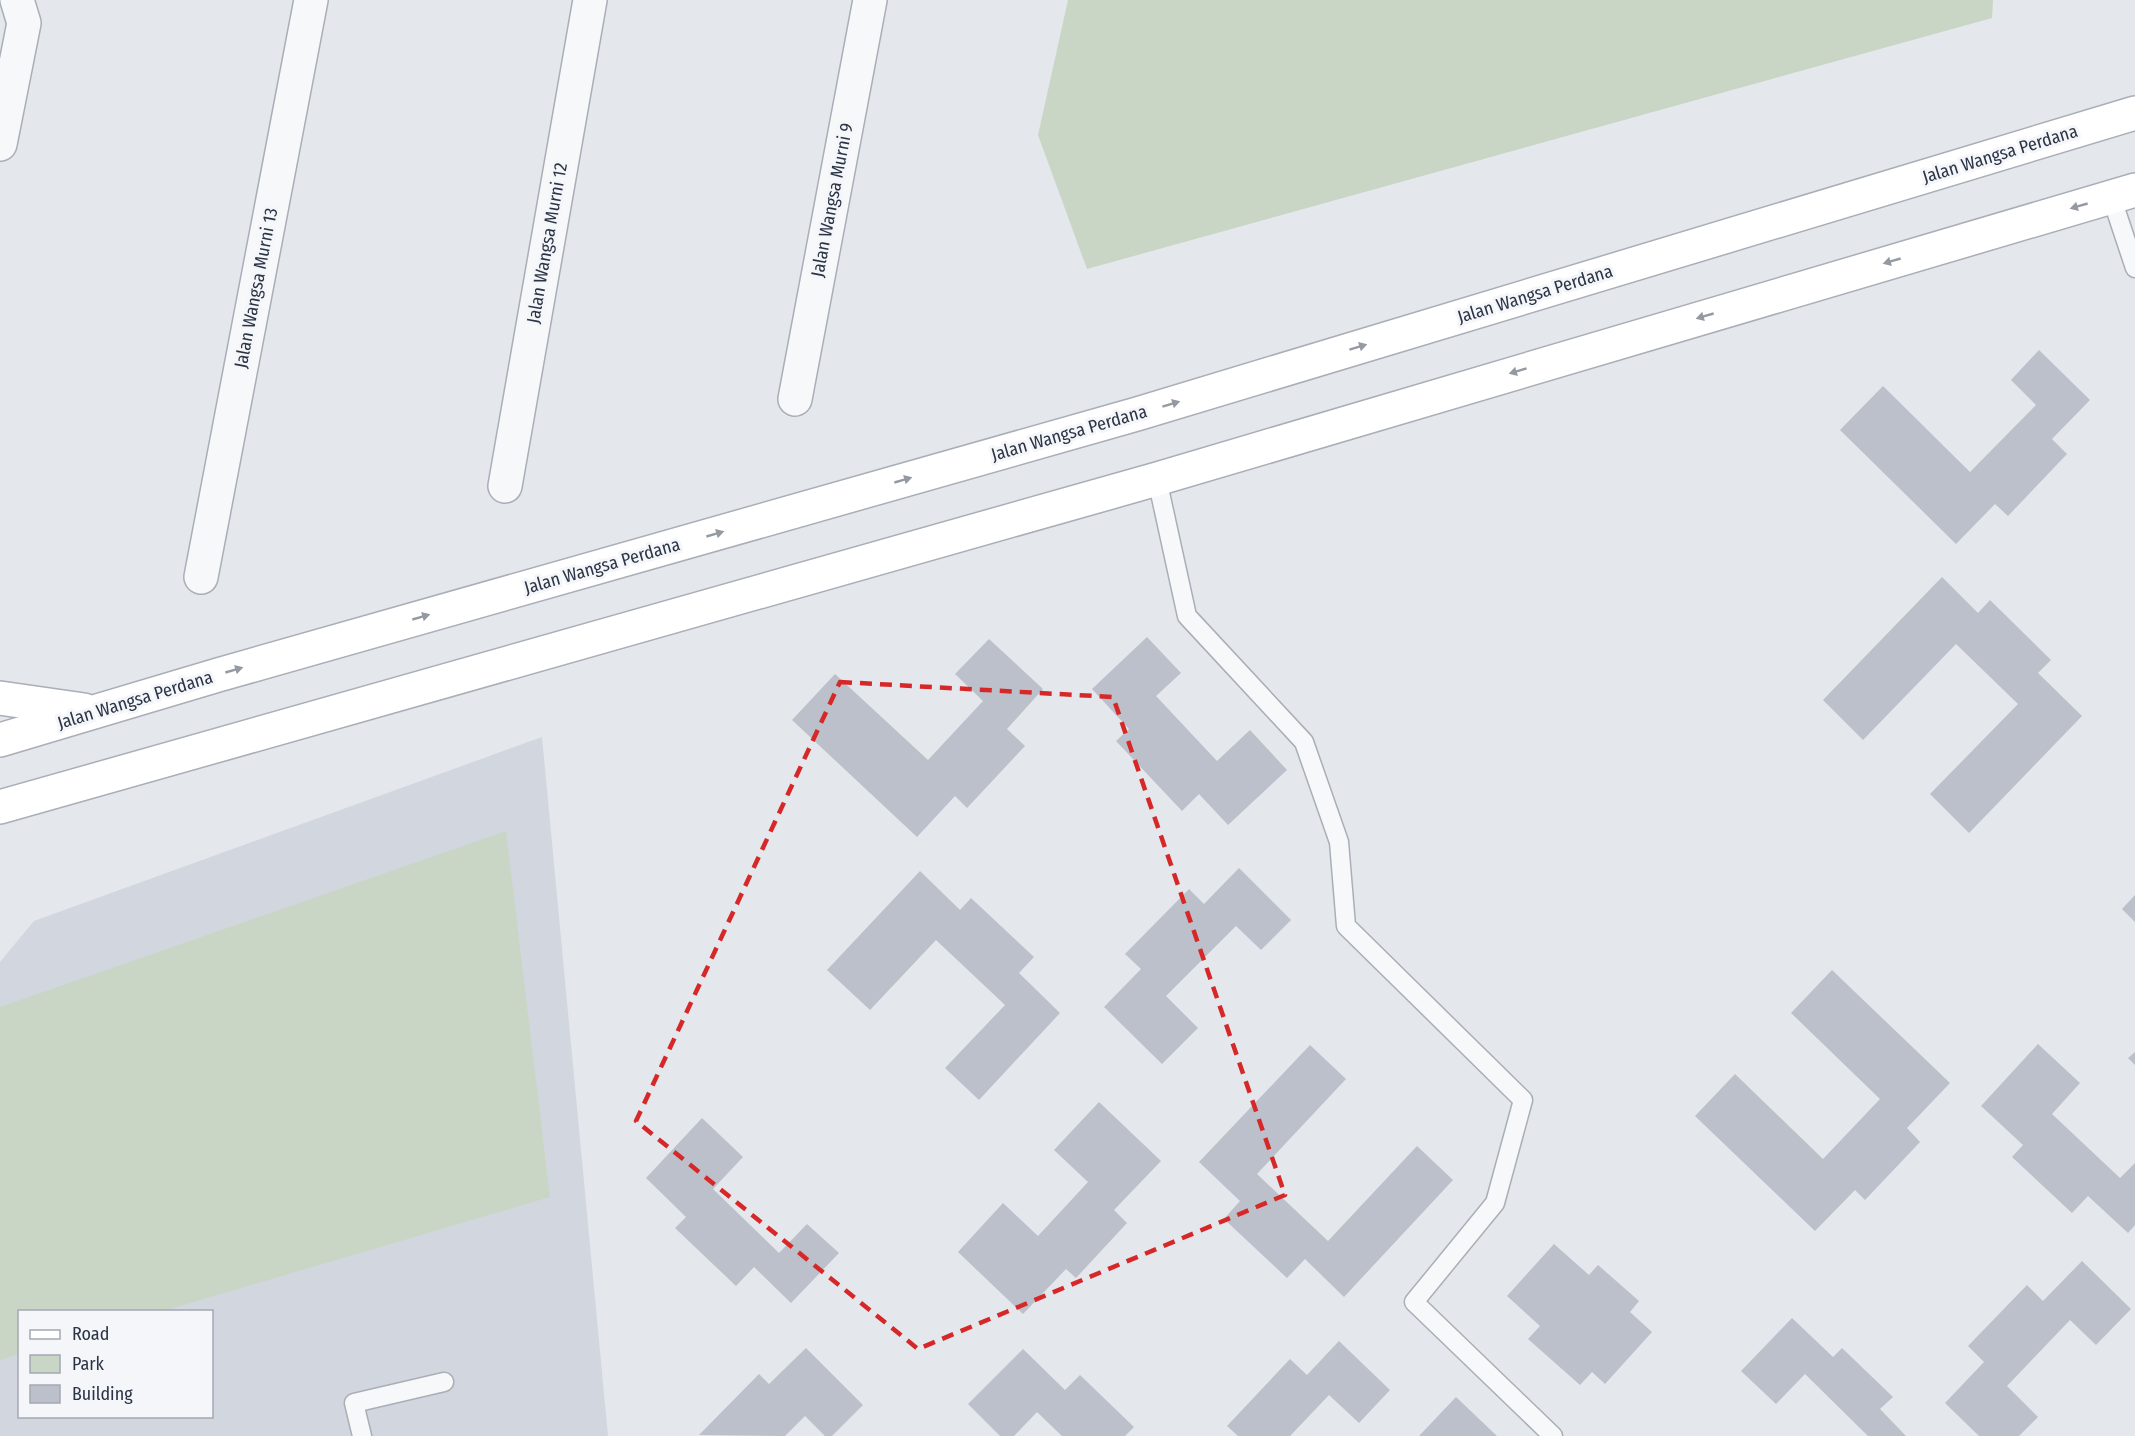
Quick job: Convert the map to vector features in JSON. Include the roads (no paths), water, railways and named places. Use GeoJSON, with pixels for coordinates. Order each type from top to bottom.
{"type":"FeatureCollection","features":[{"type":"Feature","properties":{"kind":"main road","name":"Jalan Wangsa Perdana"},"geometry":{"type":"LineString","coordinates":[[0,740],[230,672],[1137,414],[2135,113]]}},
{"type":"Feature","properties":{"kind":"main road"},"geometry":{"type":"LineString","coordinates":[[4,810],[1157,478],[2123,193]]}},
{"type":"Feature","properties":{"kind":"main road"},"geometry":{"type":"LineString","coordinates":[[0,698],[98,712]]}},
{"type":"Feature","properties":{"kind":"street"},"geometry":{"type":"LineString","coordinates":[[0,144],[24,23],[17,0]]}},
{"type":"Feature","properties":{"kind":"street","name":"Jalan Wangsa Murni 13"},"geometry":{"type":"LineString","coordinates":[[201,577],[311,0]]}},
{"type":"Feature","properties":{"kind":"street","name":"Jalan Wangsa Murni 12"},"geometry":{"type":"LineString","coordinates":[[505,486],[590,0]]}},
{"type":"Feature","properties":{"kind":"street","name":"Jalan Wangsa Murni 9"},"geometry":{"type":"LineString","coordinates":[[795,399],[870,0]]}},
{"type":"Feature","properties":{"kind":"lane"},"geometry":{"type":"LineString","coordinates":[[2123,193],[2135,268]]}},
{"type":"Feature","properties":{"kind":"lane"},"geometry":{"type":"LineString","coordinates":[[1157,478],[1187,616],[1304,742],[1340,842],[1346,926],[1522,1100],[1495,1203],[1414,1302],[1553,1436]]}},
{"type":"Feature","properties":{"kind":"lane"},"geometry":{"type":"LineString","coordinates":[[362,1436],[354,1403],[444,1382]]}}]}
